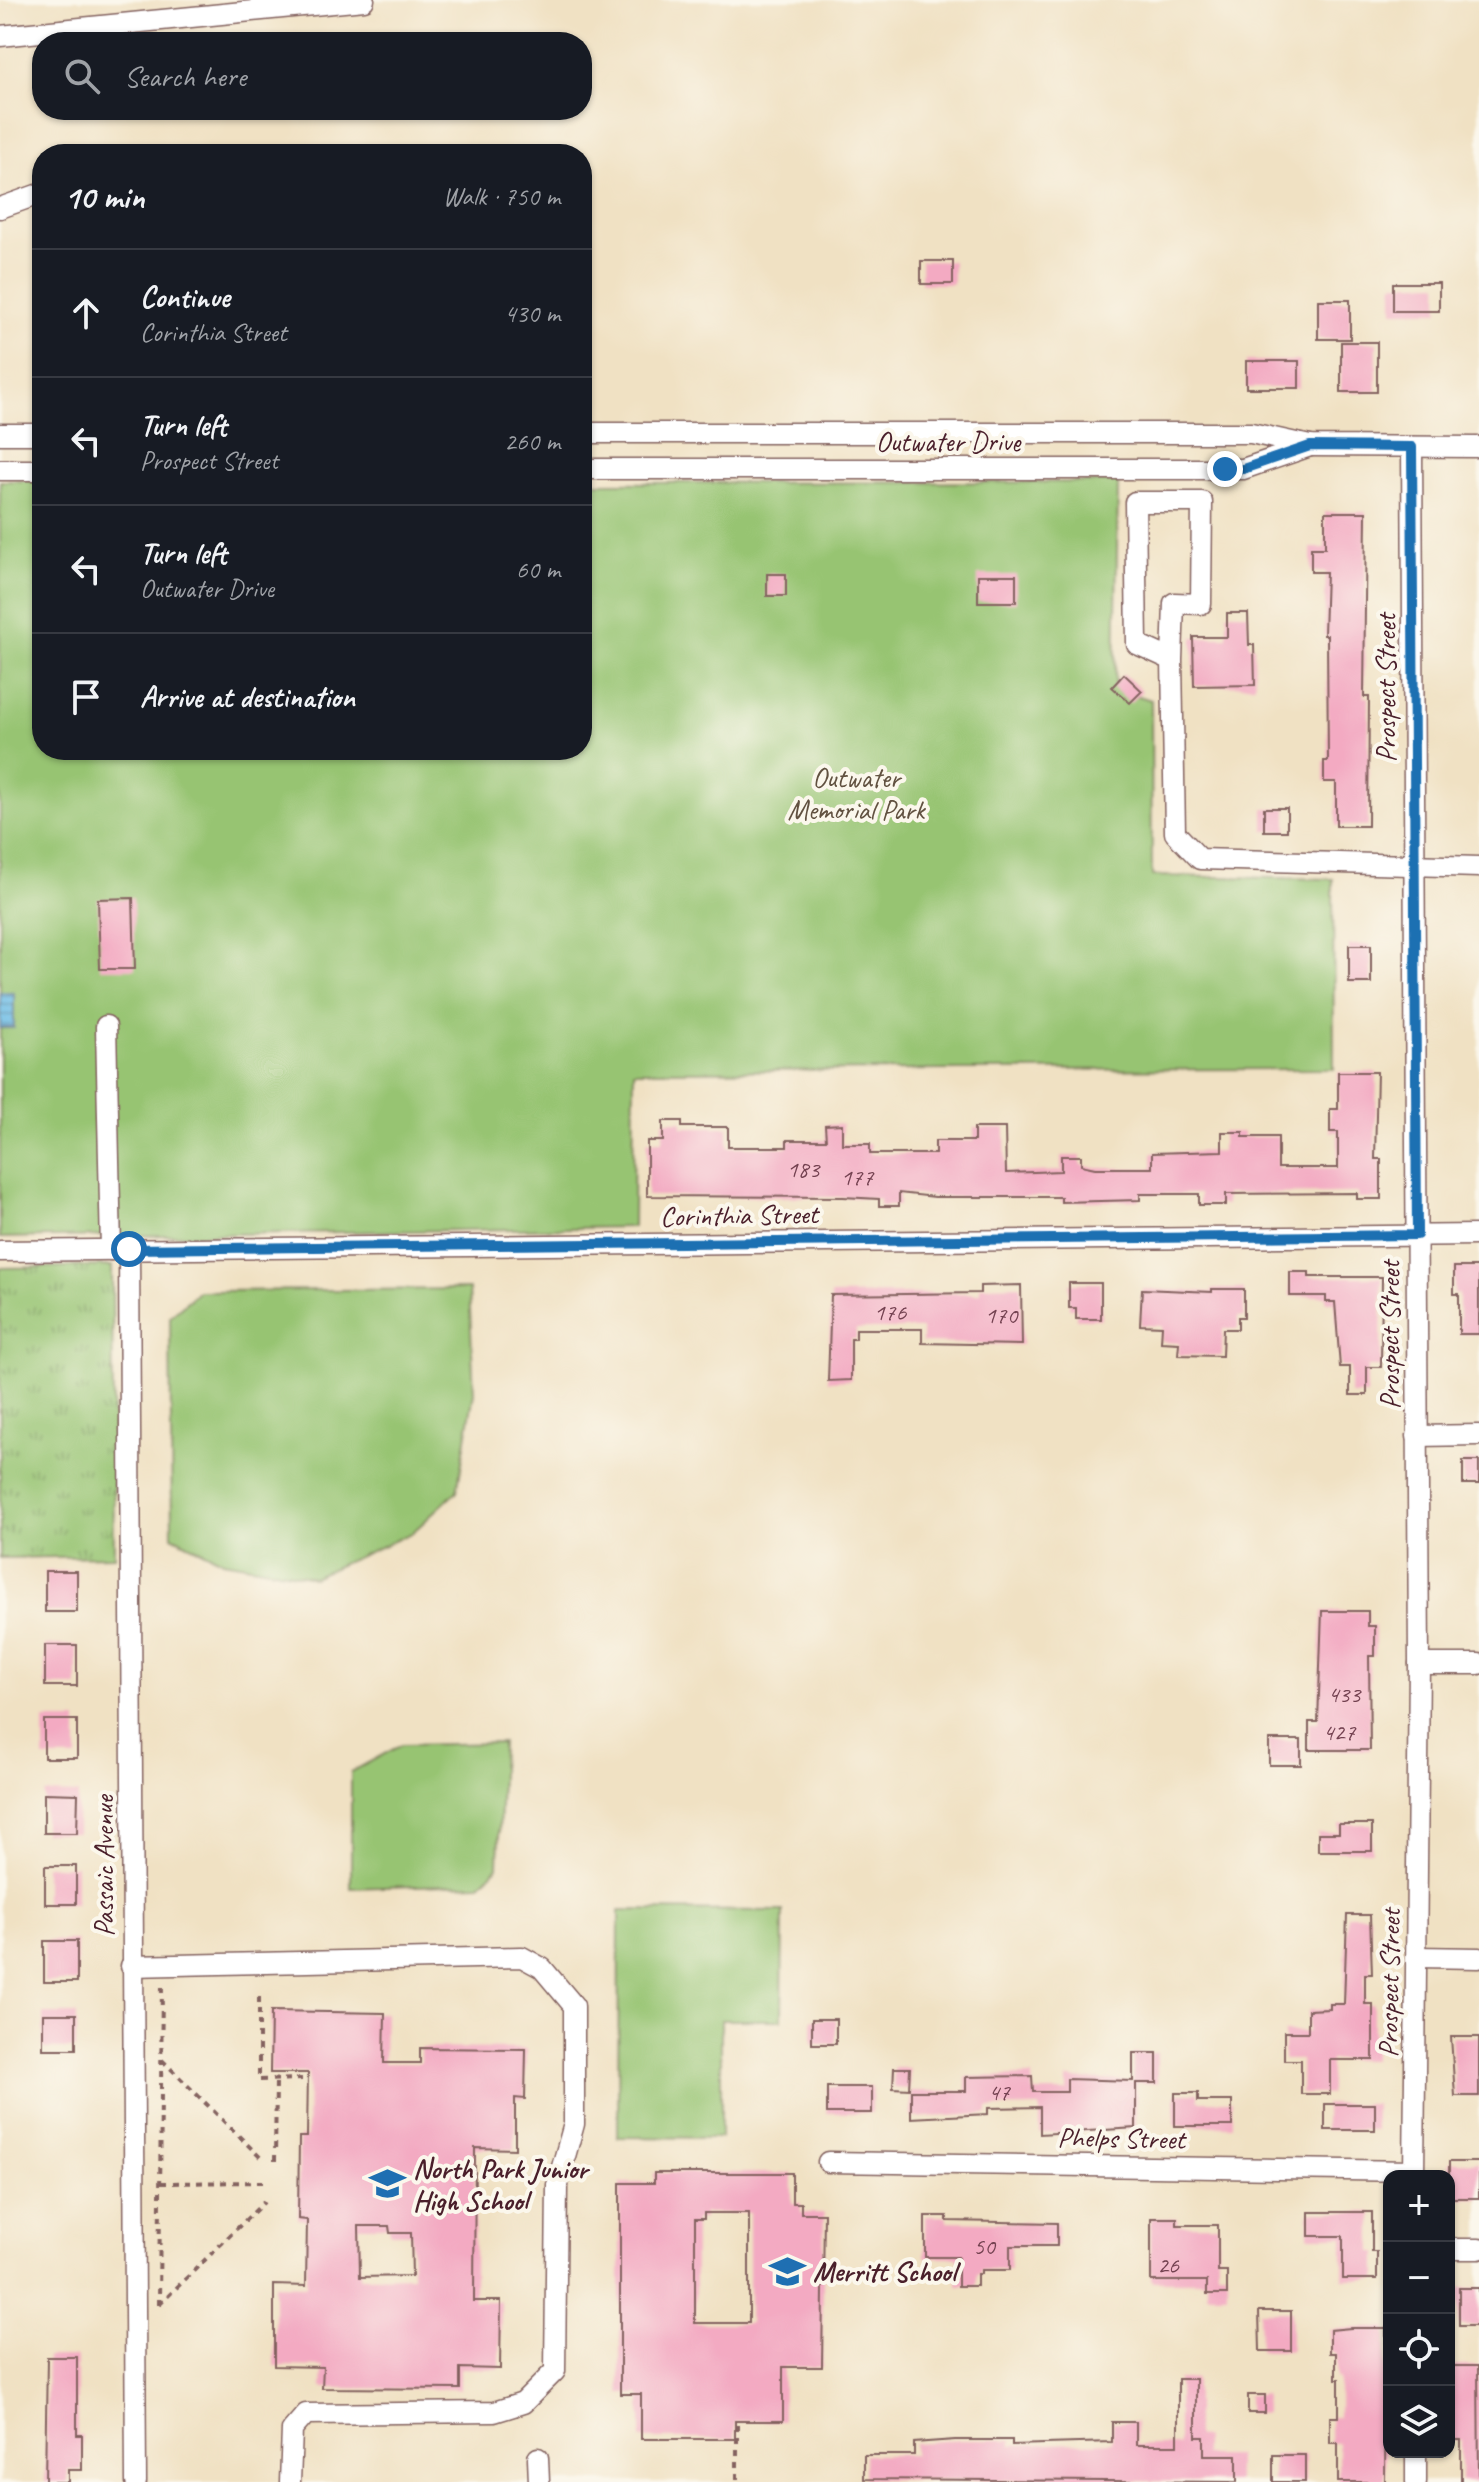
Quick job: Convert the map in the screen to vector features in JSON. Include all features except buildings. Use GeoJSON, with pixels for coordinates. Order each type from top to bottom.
{"type":"FeatureCollection","features":[{"type":"Feature","properties":{"kind":"street"},"geometry":{"type":"LineString","coordinates":[[40,32],[364,0]]}},
{"type":"Feature","properties":{"kind":"street"},"geometry":{"type":"LineString","coordinates":[[0,36],[32,33]]}},
{"type":"Feature","properties":{"kind":"street"},"geometry":{"type":"LineString","coordinates":[[0,208],[32,197]]}},
{"type":"Feature","properties":{"kind":"street","name":"Outwater Drive"},"geometry":{"type":"LineString","coordinates":[[592,433],[1251,433],[1310,446],[1479,447]]}},
{"type":"Feature","properties":{"kind":"street"},"geometry":{"type":"LineString","coordinates":[[0,434],[32,434]]}},
{"type":"Feature","properties":{"kind":"street","name":"Outwater Drive"},"geometry":{"type":"LineString","coordinates":[[592,469],[1243,469],[1310,446]]}},
{"type":"Feature","properties":{"kind":"street","name":"Prospect Street"},"geometry":{"type":"LineString","coordinates":[[1412,447],[1419,1664],[1414,2170]]}},
{"type":"Feature","properties":{"kind":"street"},"geometry":{"type":"LineString","coordinates":[[1225,469],[1202,502],[1201,604],[1174,603],[1175,833],[1200,859],[1479,867]]}},
{"type":"Feature","properties":{"kind":"street"},"geometry":{"type":"LineString","coordinates":[[0,470],[32,470]]}},
{"type":"Feature","properties":{"kind":"street"},"geometry":{"type":"LineString","coordinates":[[1172,660],[1137,644],[1135,502],[1202,502]]}},
{"type":"Feature","properties":{"kind":"street","name":"Passaic Avenue"},"geometry":{"type":"LineString","coordinates":[[106,1026],[120,1250],[136,2482]]}},
{"type":"Feature","properties":{"kind":"street","name":"Corinthia Street"},"geometry":{"type":"LineString","coordinates":[[0,1251],[1479,1235]]}},
{"type":"Feature","properties":{"kind":"street"},"geometry":{"type":"LineString","coordinates":[[1417,1436],[1479,1435]]}},
{"type":"Feature","properties":{"kind":"street"},"geometry":{"type":"LineString","coordinates":[[1419,1664],[1479,1664]]}},
{"type":"Feature","properties":{"kind":"street"},"geometry":{"type":"LineString","coordinates":[[131,1966],[522,1957],[542,1968],[574,2006],[574,2124],[557,2185],[555,2371],[523,2403],[494,2412],[306,2414],[292,2430],[290,2482]]}},
{"type":"Feature","properties":{"kind":"street"},"geometry":{"type":"LineString","coordinates":[[1417,1957],[1479,1958]]}},
{"type":"Feature","properties":{"kind":"street","name":"Phelps Street"},"geometry":{"type":"LineString","coordinates":[[828,2162],[1383,2172]]}},
{"type":"Feature","properties":{"kind":"street"},"geometry":{"type":"LineString","coordinates":[[1455,2249],[1479,2249]]}},
{"type":"Feature","properties":{"kind":"street"},"geometry":{"type":"LineString","coordinates":[[538,2458],[539,2482]]}},
{"type":"Feature","properties":{"kind":"street"},"geometry":{"type":"LineString","coordinates":[[1416,2458],[1416,2482]]}},
{"type":"Feature","properties":{"kind":"path"},"geometry":{"type":"LineString","coordinates":[[161,1965],[159,2305],[264,2202]]}},
{"type":"Feature","properties":{"kind":"path"},"geometry":{"type":"LineString","coordinates":[[259,1997],[259,2080],[306,2079]]}},
{"type":"Feature","properties":{"kind":"path"},"geometry":{"type":"LineString","coordinates":[[162,2060],[264,2161]]}},
{"type":"Feature","properties":{"kind":"path"},"geometry":{"type":"LineString","coordinates":[[275,2161],[276,2080]]}},
{"type":"Feature","properties":{"kind":"path"},"geometry":{"type":"LineString","coordinates":[[161,2183],[264,2182]]}},
{"type":"Feature","properties":{"kind":"path"},"geometry":{"type":"LineString","coordinates":[[737,2425],[737,2482]]}},
{"type":"Feature","properties":{"kind":"green space","name":"Outwater Memorial Park"},"geometry":{"type":"Polygon","coordinates":[[[0,481],[32,481],[32,760],[592,760],[592,483],[1118,482],[1115,688],[1151,700],[1152,876],[1333,879],[1334,1069],[634,1071],[633,1227],[0,1238],[0,481]]]}},
{"type":"Feature","properties":{"kind":"green space"},"geometry":{"type":"Polygon","coordinates":[[[112,1266],[114,1556],[0,1558],[0,1268],[112,1266]]]}},
{"type":"Feature","properties":{"kind":"green space"},"geometry":{"type":"Polygon","coordinates":[[[469,1289],[474,1393],[457,1491],[412,1533],[313,1577],[223,1561],[172,1536],[170,1316],[199,1291],[469,1289]]]}},
{"type":"Feature","properties":{"kind":"green space"},"geometry":{"type":"Polygon","coordinates":[[[502,1743],[498,1867],[480,1884],[351,1888],[351,1772],[401,1745],[502,1743]]]}},
{"type":"Feature","properties":{"kind":"green space"},"geometry":{"type":"Polygon","coordinates":[[[619,1910],[783,1911],[782,2020],[721,2020],[721,2138],[618,2137],[619,1910]]]}},
{"type":"Feature","properties":{"kind":"water"},"geometry":{"type":"Polygon","coordinates":[[[0,992],[14,993],[14,1028],[0,1028],[0,992]]]}},
{"type":"Feature","properties":{"kind":"place","name":"North Park Junior High School"},"geometry":{"type":"Point","coordinates":[387,2184]}},
{"type":"Feature","properties":{"kind":"place","name":"Merritt School"},"geometry":{"type":"Point","coordinates":[787,2271]}},
{"type":"Feature","properties":{"kind":"route"},"geometry":{"type":"LineString","coordinates":[[129,1249],[1417,1235],[1412,447],[1310,446],[1243,469],[1225,469]]}}]}
